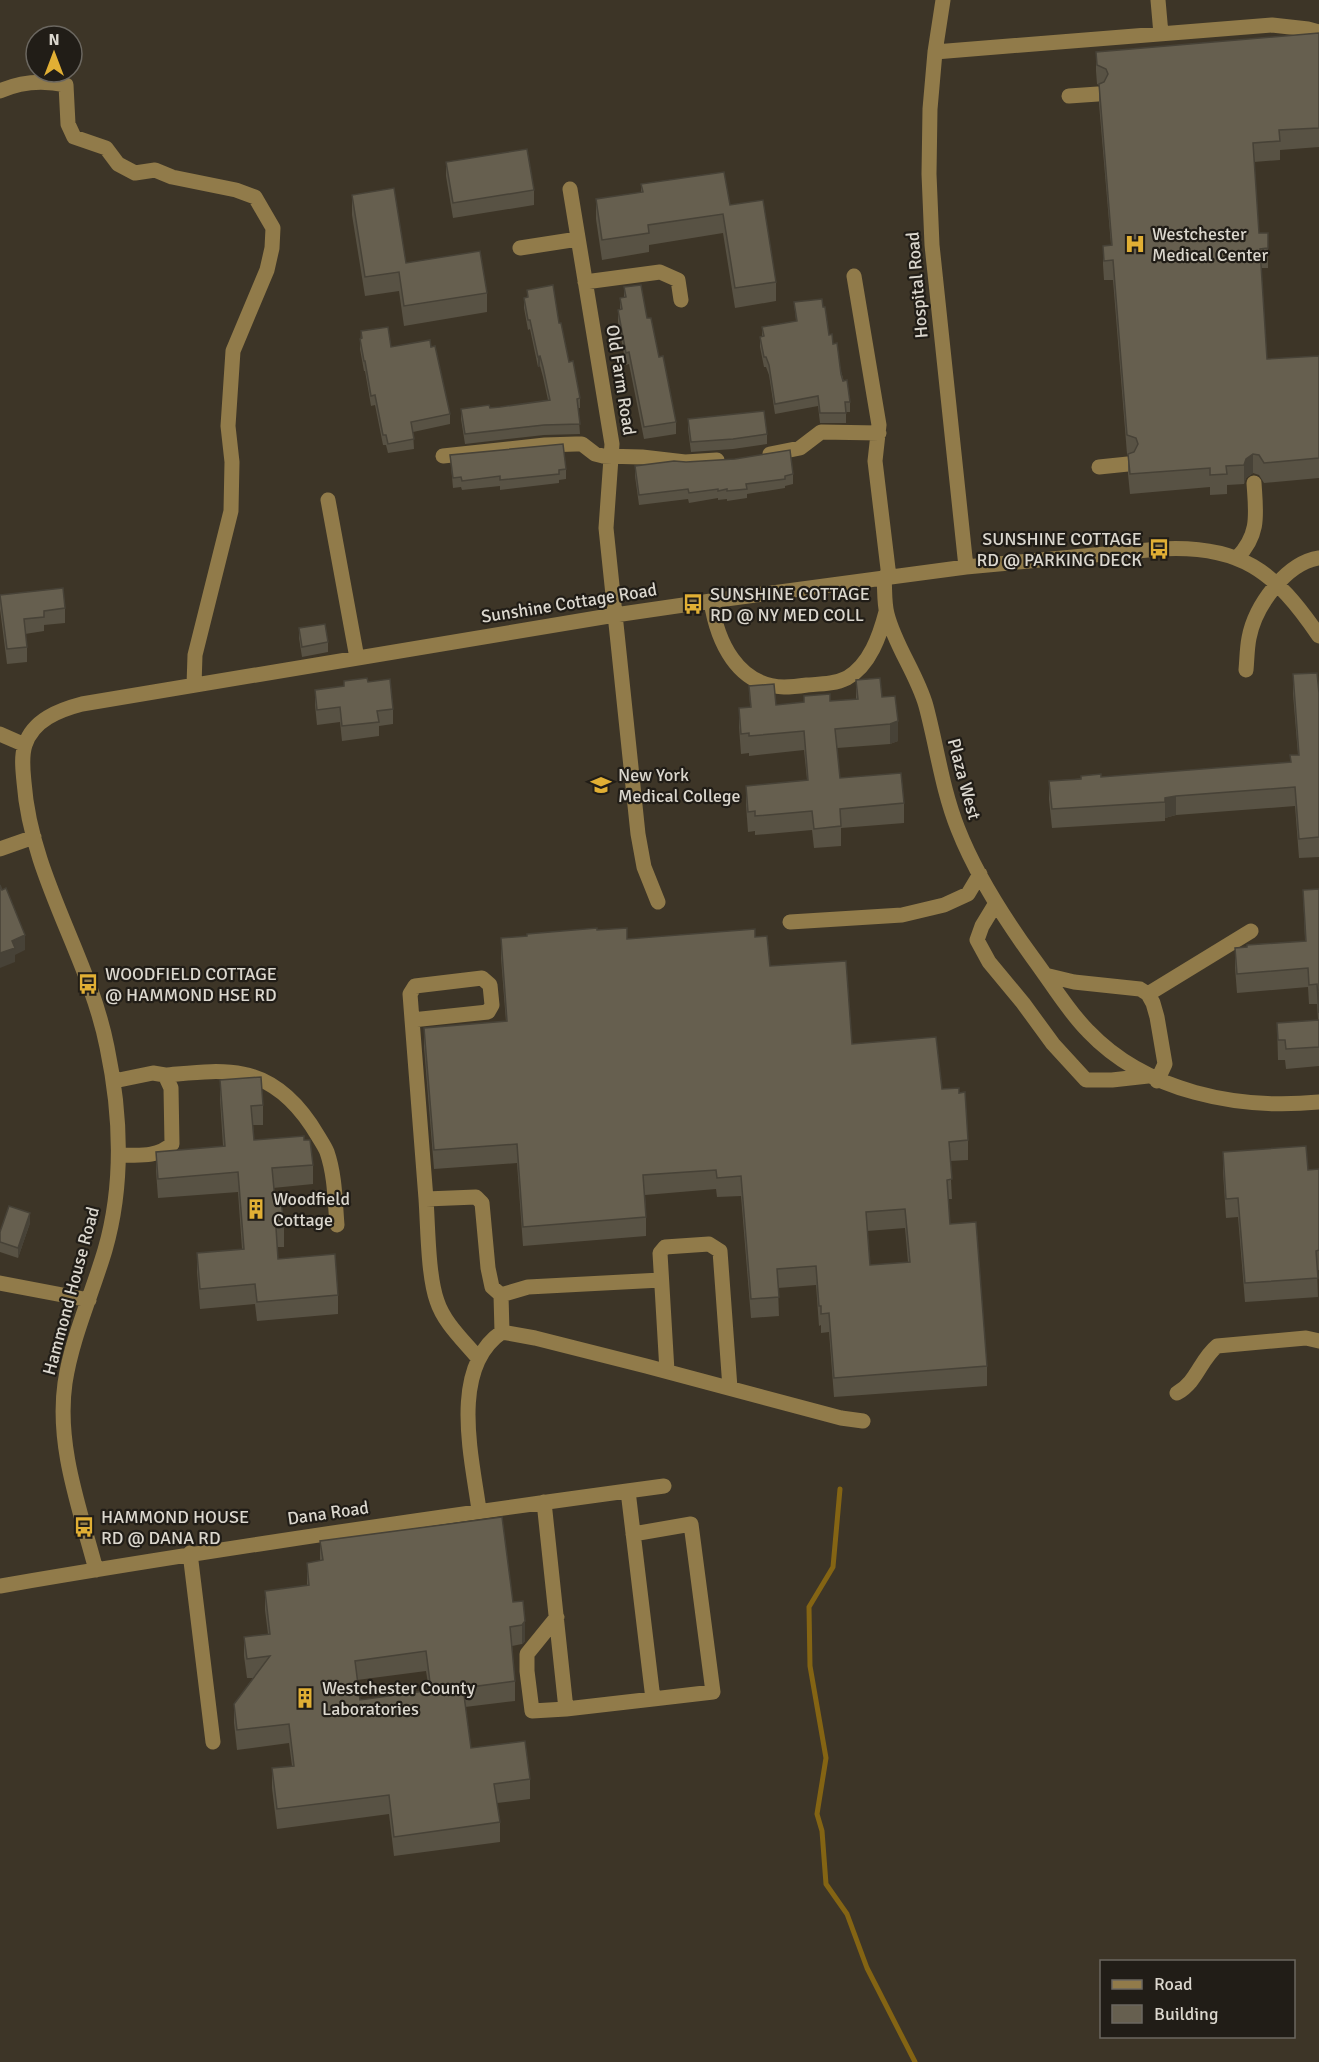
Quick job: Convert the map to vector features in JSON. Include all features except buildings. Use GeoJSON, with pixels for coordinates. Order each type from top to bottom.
{"type":"FeatureCollection","features":[{"type":"Feature","properties":{"kind":"street","name":"Hospital Road"},"geometry":{"type":"LineString","coordinates":[[943,0],[930,109],[929,174],[932,245],[966,567]]}},
{"type":"Feature","properties":{"kind":"street"},"geometry":{"type":"LineString","coordinates":[[1158,0],[1161,34]]}},
{"type":"Feature","properties":{"kind":"street"},"geometry":{"type":"LineString","coordinates":[[935,52],[1272,25],[1319,32]]}},
{"type":"Feature","properties":{"kind":"street"},"geometry":{"type":"LineString","coordinates":[[0,91],[12,86],[47,80],[66,85],[68,124],[74,137],[106,148],[118,164],[135,172],[155,170],[172,177],[236,190],[255,197],[273,228],[272,248],[267,270],[233,351],[228,426],[232,462],[231,511],[195,656],[194,685]]}},
{"type":"Feature","properties":{"kind":"street"},"geometry":{"type":"LineString","coordinates":[[1070,96],[1098,94]]}},
{"type":"Feature","properties":{"kind":"street","name":"Old Farm Road"},"geometry":{"type":"LineString","coordinates":[[570,189],[612,444],[606,528],[638,834],[644,867],[658,902]]}},
{"type":"Feature","properties":{"kind":"street"},"geometry":{"type":"LineString","coordinates":[[519,248],[578,239]]}},
{"type":"Feature","properties":{"kind":"street"},"geometry":{"type":"LineString","coordinates":[[585,282],[660,272],[678,280],[681,300]]}},
{"type":"Feature","properties":{"kind":"street","name":"Plaza West"},"geometry":{"type":"LineString","coordinates":[[854,276],[879,433],[875,461],[886,577],[886,612],[926,704],[941,776],[957,827],[968,853],[996,903],[1087,1031],[1127,1064],[1152,1078],[1179,1088],[1246,1101],[1275,1104],[1319,1102]]}},
{"type":"Feature","properties":{"kind":"street"},"geometry":{"type":"LineString","coordinates":[[757,456],[800,448],[821,432],[879,433]]}},
{"type":"Feature","properties":{"kind":"street"},"geometry":{"type":"LineString","coordinates":[[443,456],[545,445],[582,444],[597,455],[685,462],[734,459]]}},
{"type":"Feature","properties":{"kind":"street"},"geometry":{"type":"LineString","coordinates":[[1099,467],[1128,464]]}},
{"type":"Feature","properties":{"kind":"street"},"geometry":{"type":"LineString","coordinates":[[1237,558],[1249,541],[1256,522],[1254,483]]}},
{"type":"Feature","properties":{"kind":"street"},"geometry":{"type":"LineString","coordinates":[[328,500],[357,658]]}},
{"type":"Feature","properties":{"kind":"street","name":"Sunshine Cottage Road"},"geometry":{"type":"LineString","coordinates":[[25,745],[38,725],[57,711],[82,704],[711,601],[966,567],[1185,547],[1207,549],[1237,558],[1266,573],[1302,611],[1319,636]]}},
{"type":"Feature","properties":{"kind":"street"},"geometry":{"type":"LineString","coordinates":[[1246,670],[1249,637],[1262,606],[1291,569],[1319,558]]}},
{"type":"Feature","properties":{"kind":"street"},"geometry":{"type":"LineString","coordinates":[[711,601],[714,622],[721,641],[739,667],[752,678],[783,687],[831,683],[849,677],[872,650],[886,612]]}},
{"type":"Feature","properties":{"kind":"street"},"geometry":{"type":"LineString","coordinates":[[0,734],[25,745]]}},
{"type":"Feature","properties":{"kind":"street","name":"Hammond House Road"},"geometry":{"type":"LineString","coordinates":[[25,745],[22,766],[34,837],[51,891],[105,1034],[114,1081],[119,1155],[115,1200],[108,1238],[74,1346],[65,1384],[63,1422],[72,1484],[96,1570]]}},
{"type":"Feature","properties":{"kind":"street"},"geometry":{"type":"LineString","coordinates":[[0,849],[34,837]]}},
{"type":"Feature","properties":{"kind":"street"},"geometry":{"type":"LineString","coordinates":[[790,922],[902,915],[944,905],[968,894],[980,874]]}},
{"type":"Feature","properties":{"kind":"street"},"geometry":{"type":"LineString","coordinates":[[996,903],[982,926],[977,940],[989,962],[1053,1044],[1086,1080],[1152,1078],[1165,1064],[1157,1017],[1148,994],[1140,989],[1074,982],[1045,975]]}},
{"type":"Feature","properties":{"kind":"street"},"geometry":{"type":"LineString","coordinates":[[1148,994],[1251,930]]}},
{"type":"Feature","properties":{"kind":"street"},"geometry":{"type":"LineString","coordinates":[[412,1020],[488,1011],[492,1005],[490,984],[482,978],[415,986],[410,994],[412,1020],[426,1199],[433,1286],[437,1303],[448,1322],[478,1358]]}},
{"type":"Feature","properties":{"kind":"street"},"geometry":{"type":"LineString","coordinates":[[114,1081],[153,1073],[165,1075],[241,1073],[261,1079],[289,1097],[307,1118],[327,1152],[335,1192],[337,1225]]}},
{"type":"Feature","properties":{"kind":"street"},"geometry":{"type":"LineString","coordinates":[[119,1155],[150,1155],[164,1152],[172,1144],[171,1088],[165,1075]]}},
{"type":"Feature","properties":{"kind":"street"},"geometry":{"type":"LineString","coordinates":[[426,1199],[476,1197],[482,1203],[488,1268],[492,1287],[501,1295],[502,1332]]}},
{"type":"Feature","properties":{"kind":"street"},"geometry":{"type":"LineString","coordinates":[[667,1371],[660,1253],[665,1247],[709,1244],[720,1251],[730,1388]]}},
{"type":"Feature","properties":{"kind":"street"},"geometry":{"type":"LineString","coordinates":[[501,1295],[528,1287],[662,1280]]}},
{"type":"Feature","properties":{"kind":"street"},"geometry":{"type":"LineString","coordinates":[[0,1283],[89,1300]]}},
{"type":"Feature","properties":{"kind":"street"},"geometry":{"type":"LineString","coordinates":[[479,1510],[467,1419],[472,1381],[478,1358],[489,1341],[502,1332],[667,1371],[841,1418],[863,1421]]}},
{"type":"Feature","properties":{"kind":"street"},"geometry":{"type":"LineString","coordinates":[[1177,1393],[1187,1387],[1205,1358],[1217,1346],[1306,1338],[1319,1341]]}},
{"type":"Feature","properties":{"kind":"street","name":"Dana Road"},"geometry":{"type":"LineString","coordinates":[[0,1586],[190,1553],[479,1510],[664,1486]]}},
{"type":"Feature","properties":{"kind":"street"},"geometry":{"type":"LineString","coordinates":[[628,1491],[653,1699]]}},
{"type":"Feature","properties":{"kind":"street"},"geometry":{"type":"LineString","coordinates":[[544,1502],[566,1709]]}},
{"type":"Feature","properties":{"kind":"street"},"geometry":{"type":"LineString","coordinates":[[557,1617],[527,1654],[532,1711],[713,1692],[691,1524],[633,1534]]}},
{"type":"Feature","properties":{"kind":"street"},"geometry":{"type":"LineString","coordinates":[[190,1553],[213,1742]]}},
{"type":"Feature","properties":{"kind":"waterway"},"geometry":{"type":"LineString","coordinates":[[840,1489],[833,1567],[809,1607],[810,1666],[826,1758],[817,1814],[822,1831],[826,1884],[847,1914],[867,1968],[915,2062]]}},
{"type":"Feature","properties":{"kind":"place","name":"Westchester Medical Center"},"geometry":{"type":"Point","coordinates":[1135,244]}},
{"type":"Feature","properties":{"kind":"place","name":"SUNSHINE COTTAGE RD @ PARKING DECK"},"geometry":{"type":"Point","coordinates":[1159,549]}},
{"type":"Feature","properties":{"kind":"place","name":"SUNSHINE COTTAGE RD @ NY MED COLL"},"geometry":{"type":"Point","coordinates":[693,604]}},
{"type":"Feature","properties":{"kind":"place","name":"New York Medical College"},"geometry":{"type":"Point","coordinates":[601,785]}},
{"type":"Feature","properties":{"kind":"place","name":"WOODFIELD COTTAGE @ HAMMOND HSE RD"},"geometry":{"type":"Point","coordinates":[88,984]}},
{"type":"Feature","properties":{"kind":"place","name":"Woodfield Cottage"},"geometry":{"type":"Point","coordinates":[256,1209]}},
{"type":"Feature","properties":{"kind":"place","name":"HAMMOND HOUSE RD @ DANA RD"},"geometry":{"type":"Point","coordinates":[84,1527]}},
{"type":"Feature","properties":{"kind":"place","name":"Westchester County Laboratories"},"geometry":{"type":"Point","coordinates":[305,1698]}}]}
